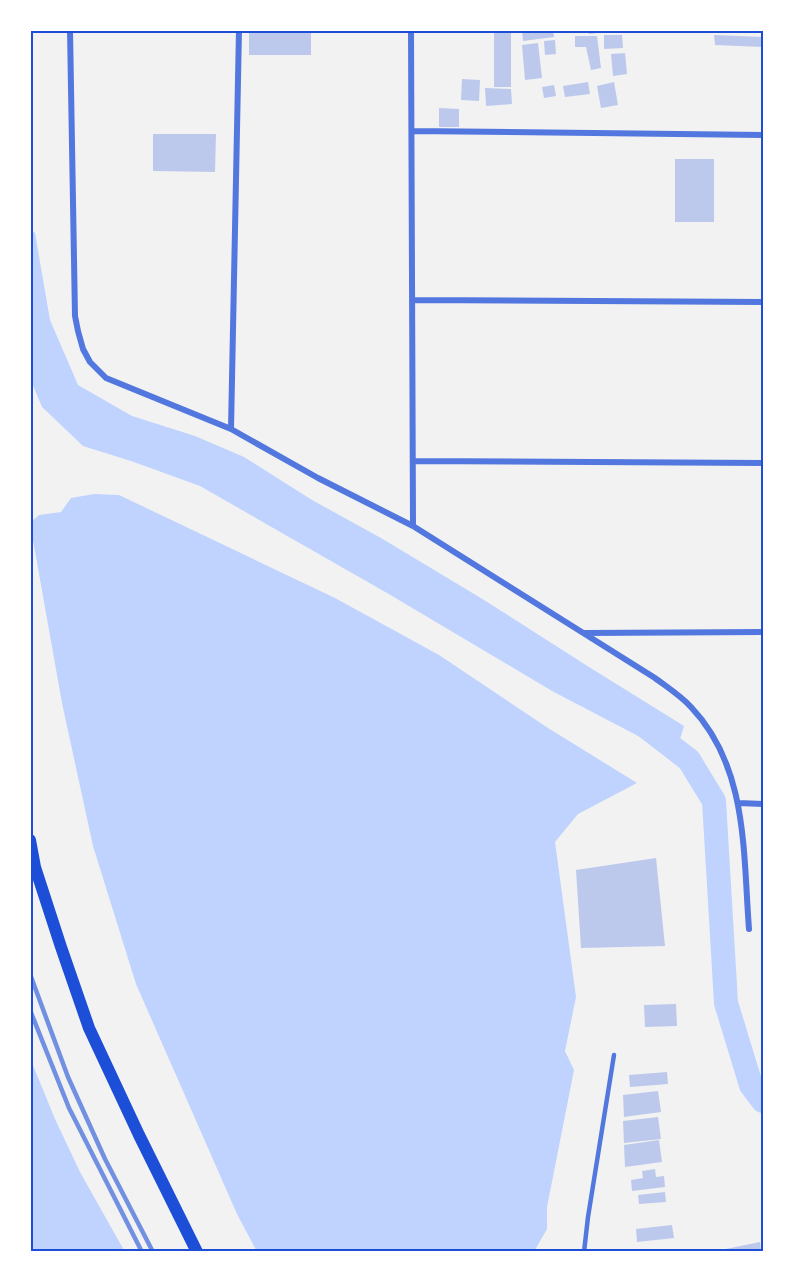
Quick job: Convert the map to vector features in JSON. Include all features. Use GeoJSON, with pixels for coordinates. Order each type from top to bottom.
{"type":"FeatureCollection","features":[{"type":"Feature","properties":{"kind":"main road"},"geometry":{"type":"LineString","coordinates":[[30,840],[35,867],[89,1028],[138,1135],[197,1252]]}},
{"type":"Feature","properties":{"kind":"street"},"geometry":{"type":"LineString","coordinates":[[70,30],[75,300],[78,331],[83,349],[90,362],[106,378],[231,429],[318,478],[413,526],[655,678],[690,705],[711,732],[722,752],[739,803],[749,929]]}},
{"type":"Feature","properties":{"kind":"street"},"geometry":{"type":"LineString","coordinates":[[231,429],[239,30]]}},
{"type":"Feature","properties":{"kind":"street"},"geometry":{"type":"LineString","coordinates":[[411,30],[413,526]]}},
{"type":"Feature","properties":{"kind":"street"},"geometry":{"type":"LineString","coordinates":[[412,130],[763,135]]}},
{"type":"Feature","properties":{"kind":"street"},"geometry":{"type":"LineString","coordinates":[[412,300],[763,302]]}},
{"type":"Feature","properties":{"kind":"street"},"geometry":{"type":"LineString","coordinates":[[413,461],[763,463]]}},
{"type":"Feature","properties":{"kind":"street"},"geometry":{"type":"LineString","coordinates":[[584,633],[763,632]]}},
{"type":"Feature","properties":{"kind":"street"},"geometry":{"type":"LineString","coordinates":[[739,803],[763,804]]}},
{"type":"Feature","properties":{"kind":"lane"},"geometry":{"type":"LineString","coordinates":[[584,1252],[614,1055]]}},
{"type":"Feature","properties":{"kind":"water"},"geometry":{"type":"Polygon","coordinates":[[[30,229],[35,233],[50,320],[78,385],[132,416],[195,436],[244,457],[312,500],[381,538],[484,600],[684,726],[680,739],[663,749],[552,691],[200,486],[83,446],[42,407],[30,378],[30,229]]]}},
{"type":"Feature","properties":{"kind":"water"},"geometry":{"type":"Polygon","coordinates":[[[94,494],[119,495],[335,598],[439,655],[548,728],[637,783],[578,814],[555,842],[576,997],[565,1051],[574,1070],[547,1207],[547,1229],[536,1252],[257,1252],[237,1214],[136,984],[93,846],[62,703],[30,523],[39,515],[61,512],[71,498],[94,494]]]}},
{"type":"Feature","properties":{"kind":"water"},"geometry":{"type":"Polygon","coordinates":[[[30,1058],[80,1172],[125,1252],[30,1252],[30,1058]]]}},
{"type":"Feature","properties":{"kind":"building"},"geometry":{"type":"Polygon","coordinates":[[[249,30],[311,30],[311,55],[249,55],[249,30]]]}},
{"type":"Feature","properties":{"kind":"building"},"geometry":{"type":"Polygon","coordinates":[[[494,30],[511,30],[511,87],[494,87],[494,30]]]}},
{"type":"Feature","properties":{"kind":"building"},"geometry":{"type":"Polygon","coordinates":[[[522,30],[553,30],[554,37],[523,41],[522,30]]]}},
{"type":"Feature","properties":{"kind":"building"},"geometry":{"type":"Polygon","coordinates":[[[588,30],[613,30],[613,31],[589,34],[588,30]]]}},
{"type":"Feature","properties":{"kind":"building"},"geometry":{"type":"Polygon","coordinates":[[[604,35],[622,35],[623,48],[604,49],[604,35]]]}},
{"type":"Feature","properties":{"kind":"building"},"geometry":{"type":"Polygon","coordinates":[[[714,35],[763,37],[763,47],[715,45],[714,35]]]}},
{"type":"Feature","properties":{"kind":"building"},"geometry":{"type":"Polygon","coordinates":[[[575,36],[597,36],[601,68],[591,70],[586,47],[575,47],[575,36]]]}},
{"type":"Feature","properties":{"kind":"building"},"geometry":{"type":"Polygon","coordinates":[[[555,40],[556,54],[545,55],[544,41],[555,40]]]}},
{"type":"Feature","properties":{"kind":"building"},"geometry":{"type":"Polygon","coordinates":[[[538,43],[542,78],[525,80],[522,45],[538,43]]]}},
{"type":"Feature","properties":{"kind":"building"},"geometry":{"type":"Polygon","coordinates":[[[625,53],[627,74],[613,76],[611,54],[625,53]]]}},
{"type":"Feature","properties":{"kind":"building"},"geometry":{"type":"Polygon","coordinates":[[[462,79],[480,80],[479,101],[461,100],[462,79]]]}},
{"type":"Feature","properties":{"kind":"building"},"geometry":{"type":"Polygon","coordinates":[[[588,82],[590,94],[565,97],[563,86],[588,82]]]}},
{"type":"Feature","properties":{"kind":"building"},"geometry":{"type":"Polygon","coordinates":[[[614,82],[618,105],[601,108],[597,86],[614,82]]]}},
{"type":"Feature","properties":{"kind":"building"},"geometry":{"type":"Polygon","coordinates":[[[554,85],[556,96],[544,98],[542,87],[554,85]]]}},
{"type":"Feature","properties":{"kind":"building"},"geometry":{"type":"Polygon","coordinates":[[[485,88],[511,89],[512,104],[486,106],[485,88]]]}},
{"type":"Feature","properties":{"kind":"building"},"geometry":{"type":"Polygon","coordinates":[[[439,108],[459,109],[459,127],[439,127],[439,108]]]}},
{"type":"Feature","properties":{"kind":"building"},"geometry":{"type":"Polygon","coordinates":[[[153,134],[216,134],[215,172],[153,171],[153,134]]]}},
{"type":"Feature","properties":{"kind":"building"},"geometry":{"type":"Polygon","coordinates":[[[675,159],[714,159],[714,222],[675,222],[675,159]]]}},
{"type":"Feature","properties":{"kind":"building"},"geometry":{"type":"Polygon","coordinates":[[[656,858],[665,946],[581,948],[576,870],[656,858]]]}},
{"type":"Feature","properties":{"kind":"building"},"geometry":{"type":"Polygon","coordinates":[[[676,1004],[677,1026],[645,1027],[644,1005],[676,1004]]]}},
{"type":"Feature","properties":{"kind":"building"},"geometry":{"type":"Polygon","coordinates":[[[667,1072],[668,1084],[630,1087],[629,1075],[667,1072]]]}},
{"type":"Feature","properties":{"kind":"building"},"geometry":{"type":"Polygon","coordinates":[[[658,1091],[661,1112],[624,1117],[623,1095],[658,1091]]]}},
{"type":"Feature","properties":{"kind":"building"},"geometry":{"type":"Polygon","coordinates":[[[658,1117],[661,1139],[624,1143],[623,1121],[658,1117]]]}},
{"type":"Feature","properties":{"kind":"building"},"geometry":{"type":"Polygon","coordinates":[[[659,1140],[662,1162],[625,1167],[624,1145],[659,1140]]]}},
{"type":"Feature","properties":{"kind":"building"},"geometry":{"type":"Polygon","coordinates":[[[655,1169],[656,1177],[664,1176],[665,1187],[632,1191],[631,1180],[643,1178],[642,1171],[655,1169]]]}},
{"type":"Feature","properties":{"kind":"building"},"geometry":{"type":"Polygon","coordinates":[[[665,1192],[666,1202],[639,1204],[638,1195],[665,1192]]]}},
{"type":"Feature","properties":{"kind":"building"},"geometry":{"type":"Polygon","coordinates":[[[672,1225],[674,1238],[637,1242],[636,1229],[672,1225]]]}},
{"type":"Feature","properties":{"kind":"building"},"geometry":{"type":"Polygon","coordinates":[[[760,1242],[761,1252],[716,1252],[716,1251],[760,1242]]]}},
{"type":"Feature","properties":{"kind":"waterway"},"geometry":{"type":"LineString","coordinates":[[645,726],[689,760],[714,801],[726,1003],[751,1085],[763,1101]]}},
{"type":"Feature","properties":{"kind":"railway"},"geometry":{"type":"LineString","coordinates":[[30,974],[68,1077],[105,1159],[153,1252]]}},
{"type":"Feature","properties":{"kind":"railway"},"geometry":{"type":"LineString","coordinates":[[30,1010],[69,1108],[142,1252]]}}]}
